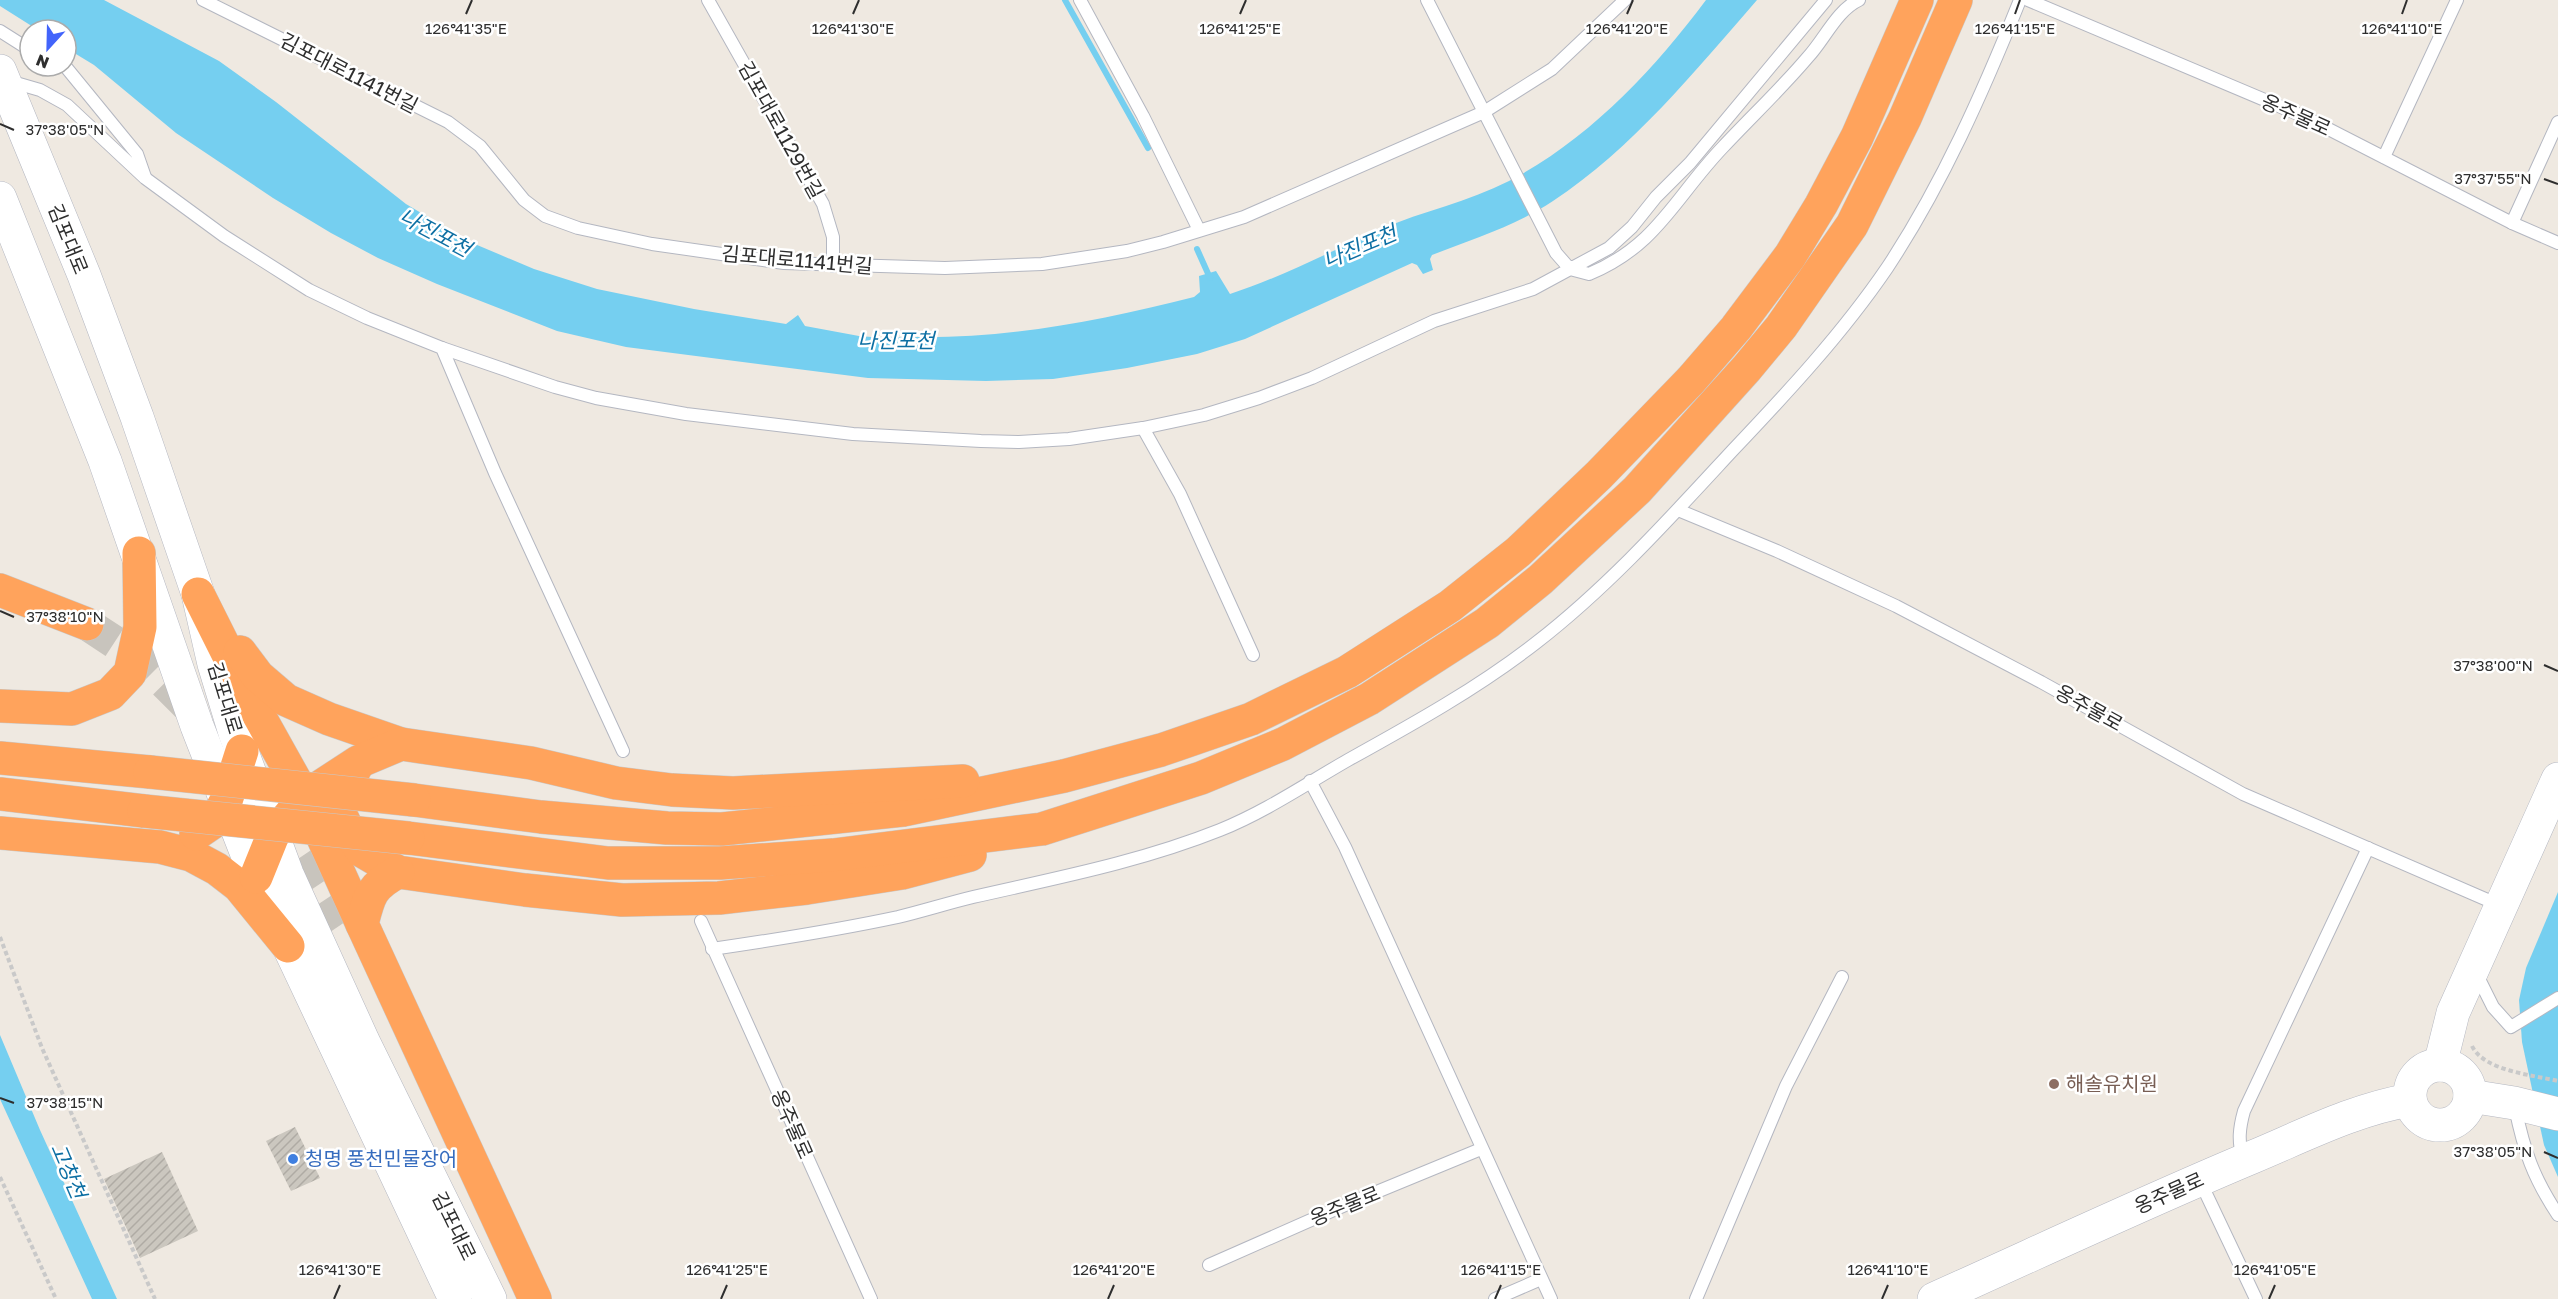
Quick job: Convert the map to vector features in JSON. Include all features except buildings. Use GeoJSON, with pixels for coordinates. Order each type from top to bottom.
{"type":"FeatureCollection","features":[{"type":"Feature","properties":{"kind":"highway"},"geometry":{"type":"LineString","coordinates":[[0,758],[414,800],[541,817],[668,828],[722,830],[903,810],[1064,776],[1161,750],[1251,719],[1347,672],[1450,606],[1518,552],[1599,475],[1691,380],[1736,328],[1790,256],[1821,205],[1857,137],[1917,0]]}},
{"type":"Feature","properties":{"kind":"highway"},"geometry":{"type":"LineString","coordinates":[[358,762],[342,794],[340,813],[349,832],[363,851],[398,872],[525,890],[622,900],[719,898],[807,888],[902,873],[961,858],[1042,829],[1201,778],[1283,744],[1359,704],[1487,623],[1587,539],[1637,490],[1781,327],[1846,234],[1879,173],[1956,0]]}},
{"type":"Feature","properties":{"kind":"highway"},"geometry":{"type":"LineString","coordinates":[[0,706],[72,709],[110,694],[130,674],[140,627],[139,553]]}},
{"type":"Feature","properties":{"kind":"highway"},"geometry":{"type":"LineString","coordinates":[[0,590],[87,624]]}},
{"type":"Feature","properties":{"kind":"highway"},"geometry":{"type":"LineString","coordinates":[[198,594],[258,676],[286,700],[329,719],[401,744],[531,763],[616,783],[723,793],[1064,776]]}},
{"type":"Feature","properties":{"kind":"highway"},"geometry":{"type":"LineString","coordinates":[[198,594],[257,712],[304,798],[352,924],[517,1299]]}},
{"type":"Feature","properties":{"kind":"highway"},"geometry":{"type":"LineString","coordinates":[[256,877],[273,835],[304,798],[358,762],[401,744]]}},
{"type":"Feature","properties":{"kind":"highway"},"geometry":{"type":"LineString","coordinates":[[160,847],[197,833],[215,821],[226,801],[242,751]]}},
{"type":"Feature","properties":{"kind":"highway"},"geometry":{"type":"LineString","coordinates":[[0,794],[608,862],[720,863],[833,855],[1042,829]]}},
{"type":"Feature","properties":{"kind":"highway"},"geometry":{"type":"LineString","coordinates":[[0,833],[160,847],[190,855],[225,875],[239,886],[288,946]]}},
{"type":"Feature","properties":{"kind":"highway"},"geometry":{"type":"LineString","coordinates":[[352,924],[381,880],[398,872]]}},
{"type":"Feature","properties":{"kind":"highway"},"geometry":{"type":"LineString","coordinates":[[352,924],[535,1299]]}},
{"type":"Feature","properties":{"kind":"main road","name":"김포대로"},"geometry":{"type":"LineString","coordinates":[[1,75],[96,308],[137,417],[198,594],[214,664],[242,751],[287,874],[363,1041],[490,1299]]}},
{"type":"Feature","properties":{"kind":"main road","name":"김포대로"},"geometry":{"type":"LineString","coordinates":[[0,198],[105,461],[139,553],[197,726],[256,877],[455,1299]]}},
{"type":"Feature","properties":{"kind":"main road"},"geometry":{"type":"LineString","coordinates":[[2440,1065],[2453,1013],[2499,905],[2558,779]]}},
{"type":"Feature","properties":{"kind":"main road"},"geometry":{"type":"LineString","coordinates":[[2440,1065],[2458,1071],[2469,1087],[2470,1096],[2464,1114],[2457,1120],[2439,1126],[2422,1120],[2415,1113],[2410,1100],[2411,1086],[2415,1077],[2422,1070],[2440,1065]]}},
{"type":"Feature","properties":{"kind":"main road"},"geometry":{"type":"LineString","coordinates":[[2470,1096],[2519,1104],[2558,1114]]}},
{"type":"Feature","properties":{"kind":"main road","name":"옹주물로"},"geometry":{"type":"LineString","coordinates":[[1934,1299],[2243,1160],[2376,1108],[2410,1100]]}},
{"type":"Feature","properties":{"kind":"lane","name":"김포대로1141번길"},"geometry":{"type":"LineString","coordinates":[[203,0],[448,122],[480,146],[524,200],[545,216],[578,228],[652,244],[784,263],[945,268],[1042,264],[1127,251],[1244,217],[1487,118]]}},
{"type":"Feature","properties":{"kind":"lane","name":"김포대로1129번길"},"geometry":{"type":"LineString","coordinates":[[708,0],[823,204],[833,237],[833,266]]}},
{"type":"Feature","properties":{"kind":"lane"},"geometry":{"type":"LineString","coordinates":[[1080,0],[1143,116],[1199,230]]}},
{"type":"Feature","properties":{"kind":"lane"},"geometry":{"type":"LineString","coordinates":[[1427,0],[1556,252],[1570,268],[1589,274],[1613,264],[1638,246],[1657,228],[1722,148],[1802,64],[1842,13],[1859,0]]}},
{"type":"Feature","properties":{"kind":"lane"},"geometry":{"type":"LineString","coordinates":[[1487,118],[1552,69],[1625,0]]}},
{"type":"Feature","properties":{"kind":"lane","name":"김포대로"},"geometry":{"type":"LineString","coordinates":[[1,75],[40,90],[67,105],[145,178],[224,236],[309,290],[367,318],[442,348],[555,387],[596,398],[686,414],[853,434],[1019,442],[1143,428],[1204,415],[1312,378],[1434,321],[1533,289],[1609,248],[1632,227],[1656,197],[1690,163],[1826,0]]}},
{"type":"Feature","properties":{"kind":"lane"},"geometry":{"type":"LineString","coordinates":[[712,949],[769,941],[896,917],[1137,859],[1226,828],[1257,813],[1424,718],[1504,667],[1584,603],[1678,510],[1811,366],[1845,324],[1887,267],[1921,211],[1989,76],[2020,0]]}},
{"type":"Feature","properties":{"kind":"lane","name":"옹주물로"},"geometry":{"type":"LineString","coordinates":[[2028,0],[2305,117],[2512,223],[2558,243]]}},
{"type":"Feature","properties":{"kind":"lane"},"geometry":{"type":"LineString","coordinates":[[2384,157],[2457,0]]}},
{"type":"Feature","properties":{"kind":"lane"},"geometry":{"type":"LineString","coordinates":[[0,31],[18,42]]}},
{"type":"Feature","properties":{"kind":"lane"},"geometry":{"type":"LineString","coordinates":[[75,78],[137,154],[145,178]]}},
{"type":"Feature","properties":{"kind":"lane"},"geometry":{"type":"LineString","coordinates":[[2512,223],[2558,122]]}},
{"type":"Feature","properties":{"kind":"lane"},"geometry":{"type":"LineString","coordinates":[[442,348],[495,473],[623,751]]}},
{"type":"Feature","properties":{"kind":"lane"},"geometry":{"type":"LineString","coordinates":[[1143,428],[1180,494],[1253,655]]}},
{"type":"Feature","properties":{"kind":"lane","name":"옹주물로"},"geometry":{"type":"LineString","coordinates":[[1678,510],[1854,586],[2021,671],[2244,794],[2499,905]]}},
{"type":"Feature","properties":{"kind":"lane"},"geometry":{"type":"LineString","coordinates":[[1310,781],[1345,847],[1551,1299]]}},
{"type":"Feature","properties":{"kind":"lane"},"geometry":{"type":"LineString","coordinates":[[2243,1160],[2239,1144],[2239,1128],[2244,1111],[2368,848]]}},
{"type":"Feature","properties":{"kind":"lane","name":"옹주물로"},"geometry":{"type":"LineString","coordinates":[[701,921],[871,1299]]}},
{"type":"Feature","properties":{"kind":"lane"},"geometry":{"type":"LineString","coordinates":[[2473,967],[2493,1007],[2511,1028],[2558,998]]}},
{"type":"Feature","properties":{"kind":"lane"},"geometry":{"type":"LineString","coordinates":[[1696,1299],[1786,1086],[1842,977]]}},
{"type":"Feature","properties":{"kind":"lane"},"geometry":{"type":"LineString","coordinates":[[2519,1104],[2527,1158],[2535,1178],[2558,1215]]}},
{"type":"Feature","properties":{"kind":"lane","name":"옹주물로"},"geometry":{"type":"LineString","coordinates":[[1209,1265],[1481,1149]]}},
{"type":"Feature","properties":{"kind":"lane"},"geometry":{"type":"LineString","coordinates":[[2199,1179],[2256,1299]]}},
{"type":"Feature","properties":{"kind":"lane"},"geometry":{"type":"LineString","coordinates":[[1494,1299],[1541,1279]]}},
{"type":"Feature","properties":{"kind":"path"},"geometry":{"type":"LineString","coordinates":[[0,937],[47,1059],[155,1299]]}},
{"type":"Feature","properties":{"kind":"path"},"geometry":{"type":"LineString","coordinates":[[2472,1037],[2472,1047],[2483,1060],[2558,1081]]}},
{"type":"Feature","properties":{"kind":"path"},"geometry":{"type":"LineString","coordinates":[[0,1177],[56,1299]]}},
{"type":"Feature","properties":{"kind":"water","name":"나진포천"},"geometry":{"type":"Polygon","coordinates":[[[0,0],[104,0],[219,61],[276,102],[406,204],[470,242],[534,269],[597,289],[694,309],[786,324],[798,315],[805,326],[859,336],[946,337],[1053,327],[1124,314],[1194,297],[1200,292],[1199,276],[1216,271],[1230,294],[1287,272],[1381,229],[1478,195],[1538,164],[1592,124],[1641,78],[1706,0],[1757,0],[1661,108],[1609,158],[1539,210],[1494,231],[1432,255],[1430,259],[1433,270],[1423,274],[1417,265],[1412,263],[1245,339],[1197,354],[1127,368],[1053,379],[986,381],[868,378],[626,347],[557,331],[437,284],[378,258],[331,233],[273,198],[176,133],[94,65],[78,55],[78,18],[19,18],[0,6],[0,0]]]}},
{"type":"Feature","properties":{"kind":"water"},"geometry":{"type":"Polygon","coordinates":[[[2558,892],[2558,1177],[2544,1145],[2522,1042],[2519,1000],[2526,968],[2558,892]]]}},
{"type":"Feature","properties":{"kind":"water"},"geometry":{"type":"Polygon","coordinates":[[[0,1035],[40,1130],[117,1299],[92,1299],[0,1099],[0,1035]]]}},
{"type":"Feature","properties":{"kind":"waterway"},"geometry":{"type":"LineString","coordinates":[[1065,0],[1148,148]]}},
{"type":"Feature","properties":{"kind":"waterway"},"geometry":{"type":"LineString","coordinates":[[1197,249],[1210,278]]}},
{"type":"Feature","properties":{"kind":"tunnel"},"geometry":{"type":"LineString","coordinates":[[87,624],[142,660],[195,713]]}},
{"type":"Feature","properties":{"kind":"tunnel"},"geometry":{"type":"LineString","coordinates":[[271,818],[342,924]]}},
{"type":"Feature","properties":{"kind":"place","name":"해솔유치원"},"geometry":{"type":"Point","coordinates":[2054,1084]}},
{"type":"Feature","properties":{"kind":"place","name":"청명 풍천민물장어"},"geometry":{"type":"Point","coordinates":[293,1159]}},
{"type":"Feature","properties":{"kind":"water label","name":"고창천"},"geometry":{"type":"Point","coordinates":[68,1171]}}]}
